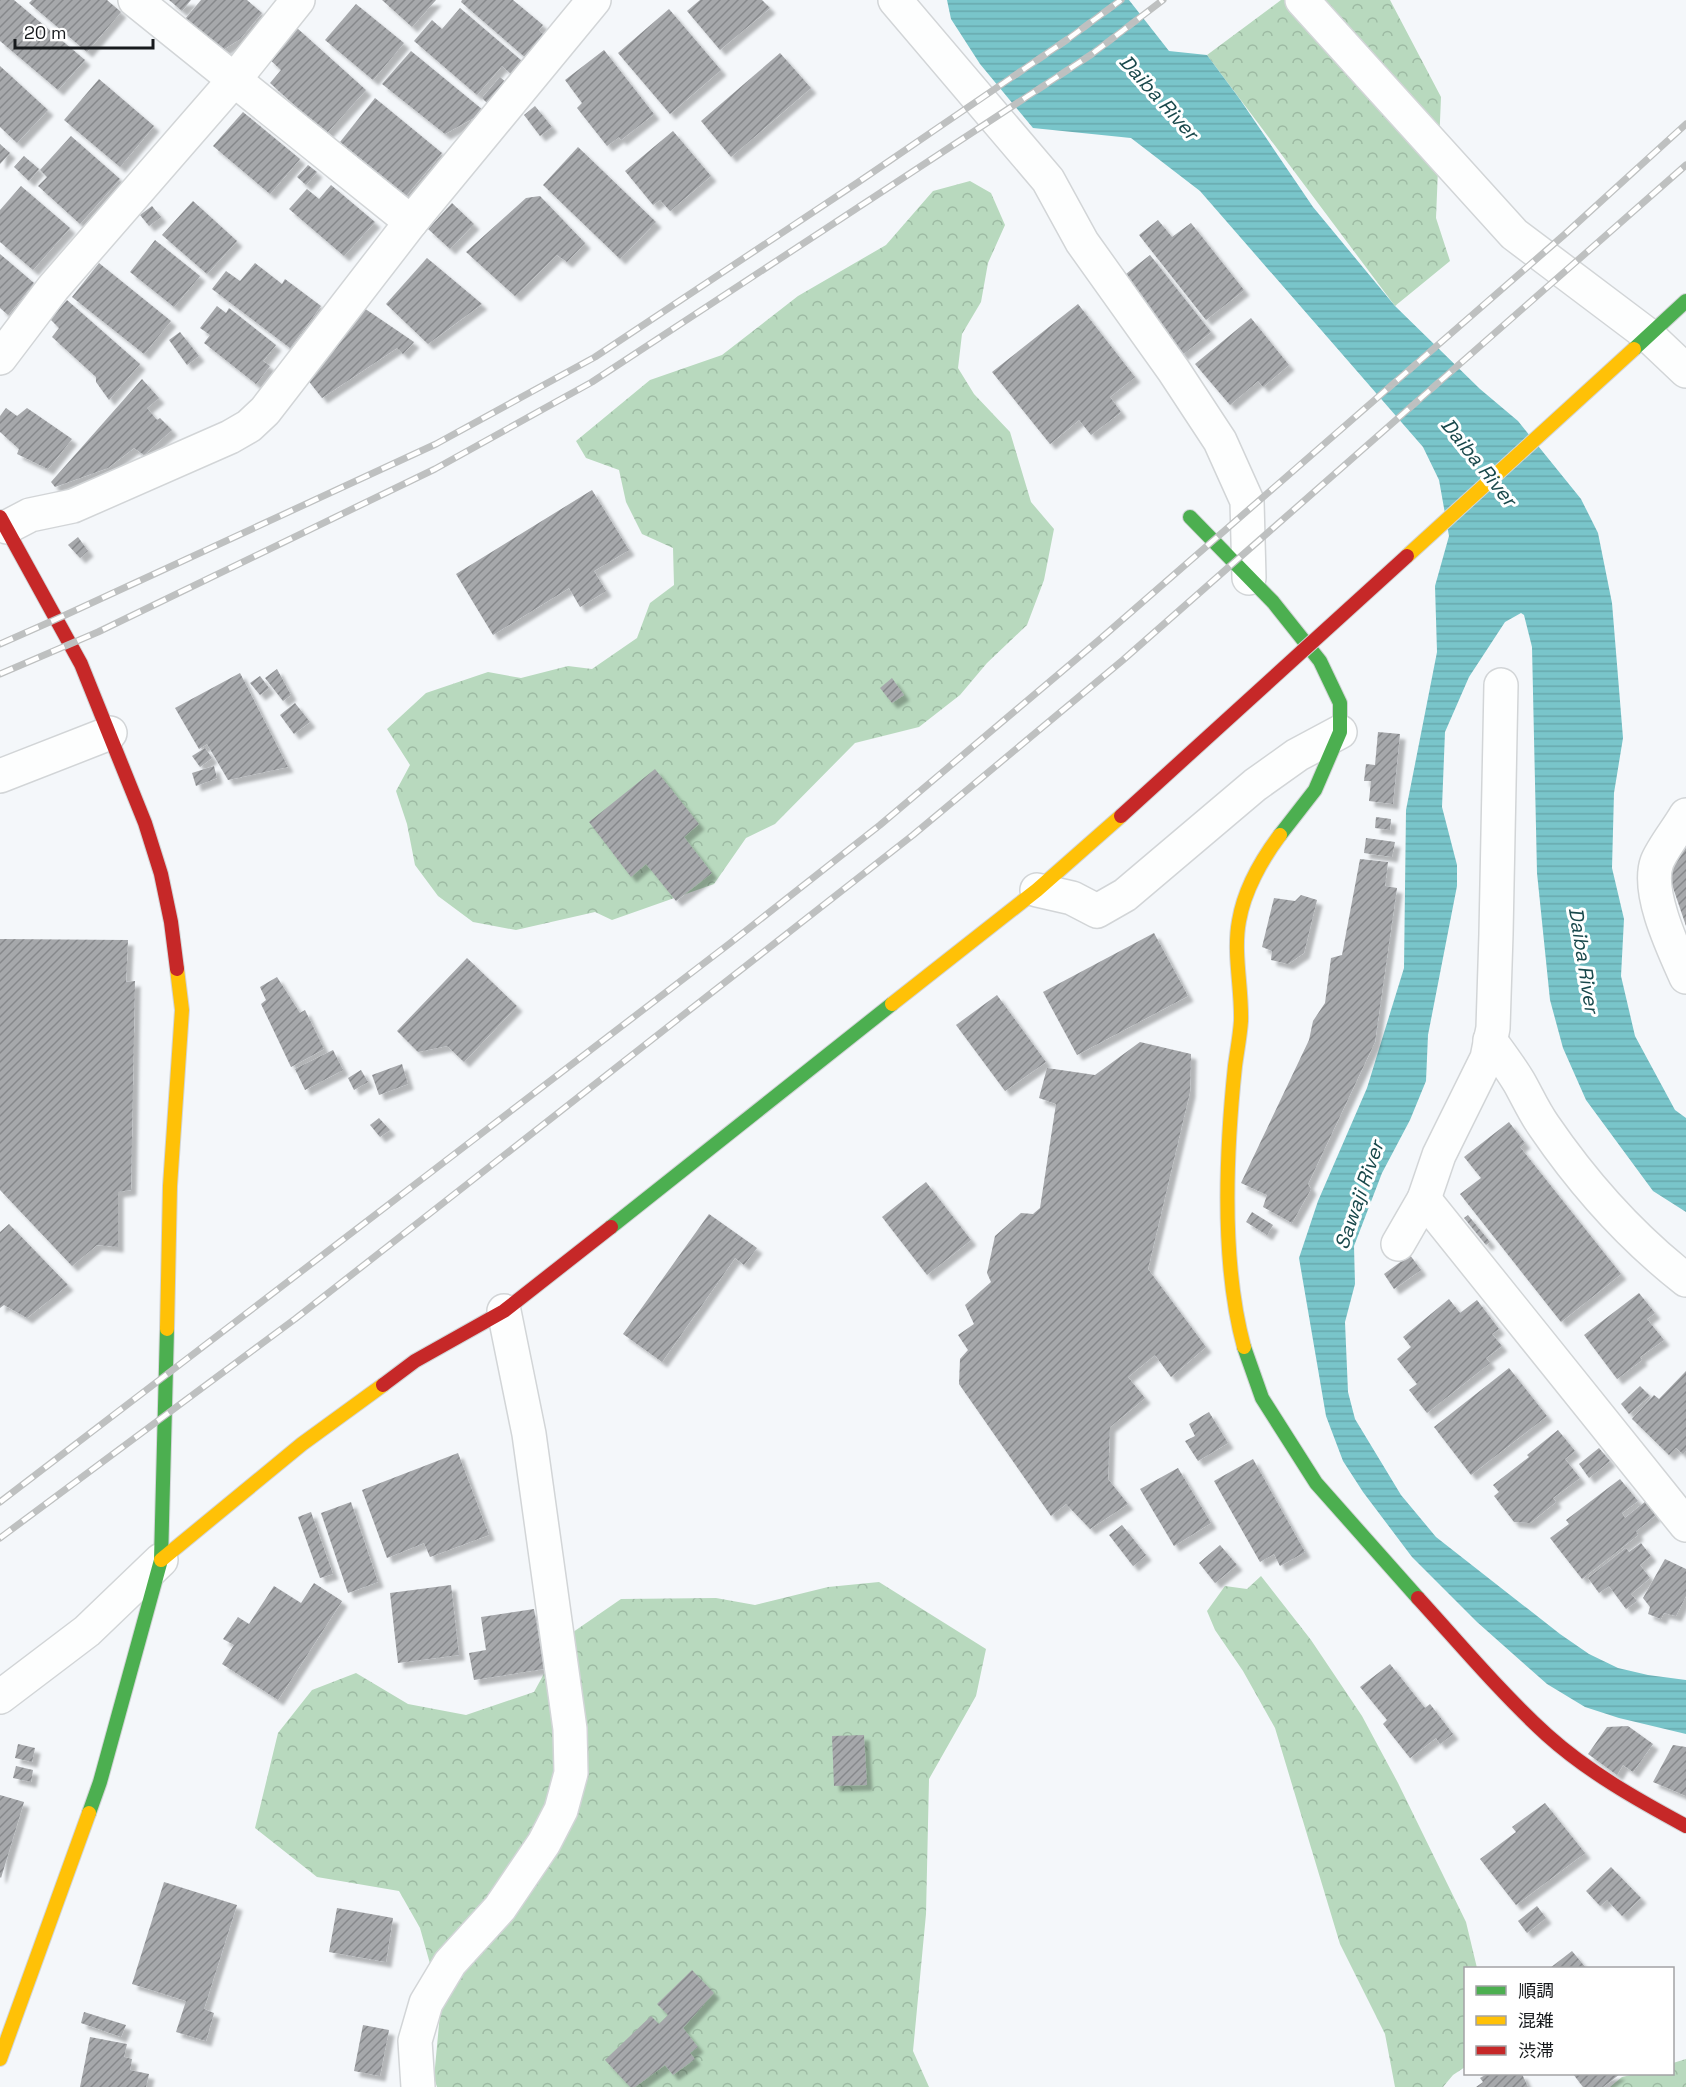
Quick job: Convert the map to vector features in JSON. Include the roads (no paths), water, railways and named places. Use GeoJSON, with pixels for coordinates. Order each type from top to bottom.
{"type":"FeatureCollection","features":[{"type":"Feature","properties":{"kind":"street"},"geometry":{"type":"LineString","coordinates":[[135,0],[411,222]]}},
{"type":"Feature","properties":{"kind":"street"},"geometry":{"type":"LineString","coordinates":[[0,358],[53,288],[234,80],[298,0]]}},
{"type":"Feature","properties":{"kind":"street"},"geometry":{"type":"LineString","coordinates":[[2,2048],[100,1782],[161,1560],[170,1197],[182,1010],[171,922],[161,874],[145,823],[81,664],[4,522],[73,506],[230,437],[249,426],[265,411],[411,222],[594,0]]}},
{"type":"Feature","properties":{"kind":"street"},"geometry":{"type":"LineString","coordinates":[[895,0],[1048,180],[1082,242],[1174,371],[1220,441],[1247,501],[1249,578]]}},
{"type":"Feature","properties":{"kind":"street"},"geometry":{"type":"LineString","coordinates":[[1302,0],[1514,234],[1642,342],[1686,371]]}},
{"type":"Feature","properties":{"kind":"street"},"geometry":{"type":"LineString","coordinates":[[0,1697],[87,1631],[161,1560],[302,1444],[415,1360],[504,1311],[1037,890],[1686,301]]}},
{"type":"Feature","properties":{"kind":"street"},"geometry":{"type":"LineString","coordinates":[[1190,517],[1272,602],[1320,661],[1340,703],[1340,732],[1315,790],[1272,846],[1251,884],[1239,919],[1236,942],[1241,989],[1241,1023],[1235,1066],[1228,1181],[1230,1272],[1240,1333],[1248,1362],[1262,1398],[1316,1483],[1362,1537],[1510,1698],[1548,1736],[1584,1764],[1635,1798],[1686,1826]]}},
{"type":"Feature","properties":{"kind":"street"},"geometry":{"type":"LineString","coordinates":[[1398,1244],[1424,1199],[1439,1155],[1487,1058],[1493,1028],[1501,686]]}},
{"type":"Feature","properties":{"kind":"street"},"geometry":{"type":"LineString","coordinates":[[1037,890],[1072,898],[1097,911],[1125,895],[1255,785],[1297,755],[1340,732]]}},
{"type":"Feature","properties":{"kind":"street"},"geometry":{"type":"LineString","coordinates":[[0,776],[110,733]]}},
{"type":"Feature","properties":{"kind":"street"},"geometry":{"type":"LineString","coordinates":[[1686,815],[1656,863],[1654,883],[1664,928],[1686,977]]}},
{"type":"Feature","properties":{"kind":"street"},"geometry":{"type":"LineString","coordinates":[[1490,1040],[1517,1079],[1543,1124],[1602,1200],[1661,1260],[1686,1280]]}},
{"type":"Feature","properties":{"kind":"street"},"geometry":{"type":"LineString","coordinates":[[1424,1199],[1686,1525]]}},
{"type":"Feature","properties":{"kind":"street"},"geometry":{"type":"LineString","coordinates":[[426,2085],[416,2041],[426,2003],[450,1963],[500,1908],[544,1843],[561,1810],[571,1773],[570,1729],[529,1434],[504,1311]]}},
{"type":"Feature","properties":{"kind":"water"},"geometry":{"type":"Polygon","coordinates":[[[947,0],[1129,0],[1169,51],[1207,55],[1313,207],[1395,306],[1480,389],[1518,421],[1581,499],[1598,533],[1612,603],[1623,738],[1614,793],[1612,868],[1624,919],[1621,976],[1635,1036],[1675,1110],[1686,1118],[1686,1212],[1653,1191],[1586,1100],[1563,1048],[1550,1000],[1537,873],[1532,647],[1524,615],[1521,613],[1505,622],[1469,677],[1445,732],[1442,807],[1457,865],[1457,886],[1428,1035],[1426,1081],[1410,1120],[1382,1173],[1354,1246],[1355,1284],[1345,1322],[1348,1392],[1355,1419],[1401,1495],[1436,1537],[1589,1654],[1618,1668],[1686,1680],[1686,1734],[1619,1718],[1585,1707],[1547,1684],[1477,1622],[1412,1557],[1363,1492],[1343,1461],[1326,1416],[1299,1258],[1318,1201],[1367,1088],[1404,968],[1406,810],[1437,652],[1435,586],[1449,536],[1439,480],[1423,447],[1200,191],[1131,138],[1033,128],[980,64],[951,19],[947,0]]]}},
{"type":"Feature","properties":{"kind":"railway"},"geometry":{"type":"LineString","coordinates":[[0,644],[436,444],[595,357],[857,183],[1068,39],[1121,0]]}},
{"type":"Feature","properties":{"kind":"railway"},"geometry":{"type":"LineString","coordinates":[[0,674],[98,632],[435,469],[592,382],[1092,54],[1163,0]]}},
{"type":"Feature","properties":{"kind":"railway"},"geometry":{"type":"LineString","coordinates":[[0,1502],[729,944],[880,825],[1099,640],[1564,235],[1686,124]]}},
{"type":"Feature","properties":{"kind":"railway"},"geometry":{"type":"LineString","coordinates":[[0,1538],[295,1319],[913,835],[1123,660],[1686,165]]}},
{"type":"Feature","properties":{"kind":"water label","name":"Daiba River"},"geometry":{"type":"Point","coordinates":[1159,97]}},
{"type":"Feature","properties":{"kind":"water label","name":"Daiba River"},"geometry":{"type":"Point","coordinates":[1479,462]}},
{"type":"Feature","properties":{"kind":"water label","name":"Daiba River"},"geometry":{"type":"Point","coordinates":[1584,960]}},
{"type":"Feature","properties":{"kind":"water label","name":"Sawaji River"},"geometry":{"type":"Point","coordinates":[1359,1195]}}]}
